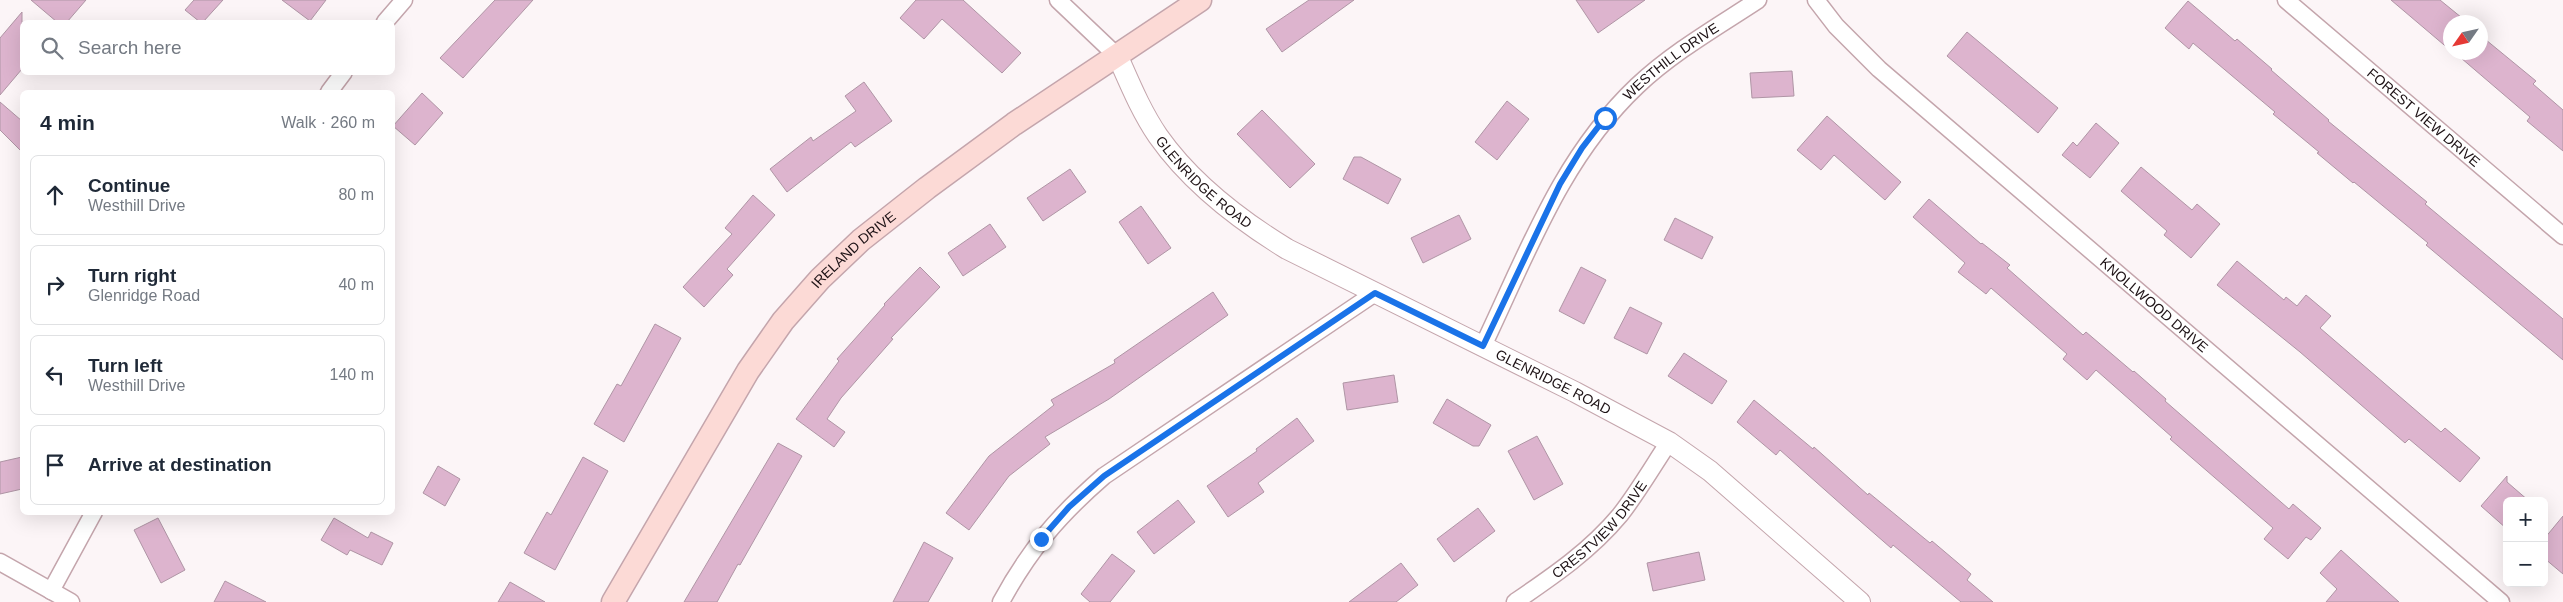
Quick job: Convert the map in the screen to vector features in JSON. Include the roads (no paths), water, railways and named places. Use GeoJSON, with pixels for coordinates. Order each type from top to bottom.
{"type":"FeatureCollection","features":[{"type":"Feature","properties":{"kind":"main road","name":"IRELAND DRIVE"},"geometry":{"type":"LineString","coordinates":[[613,602],[748,371],[783,321],[820,279],[861,240],[927,188],[1014,124],[1118,57],[1200,0]]}},
{"type":"Feature","properties":{"kind":"street"},"geometry":{"type":"LineString","coordinates":[[387,20],[404,0]]}},
{"type":"Feature","properties":{"kind":"street"},"geometry":{"type":"LineString","coordinates":[[1058,0],[1118,57]]}},
{"type":"Feature","properties":{"kind":"street","name":"WESTHILL DRIVE"},"geometry":{"type":"LineString","coordinates":[[1483,346],[1560,184],[1582,148],[1605,118],[1638,85],[1678,52],[1758,0]]}},
{"type":"Feature","properties":{"kind":"street","name":"KNOLLWOOD DRIVE"},"geometry":{"type":"LineString","coordinates":[[1816,0],[1836,26],[1879,69],[2501,602]]}},
{"type":"Feature","properties":{"kind":"street","name":"FOREST VIEW DRIVE"},"geometry":{"type":"LineString","coordinates":[[2286,0],[2563,236]]}},
{"type":"Feature","properties":{"kind":"street","name":"GLENRIDGE ROAD"},"geometry":{"type":"LineString","coordinates":[[1118,57],[1136,99],[1158,136],[1184,168],[1218,201],[1255,229],[1287,249],[1483,346],[1669,442],[1710,472],[1860,602]]}},
{"type":"Feature","properties":{"kind":"street"},"geometry":{"type":"LineString","coordinates":[[330,90],[342,75]]}},
{"type":"Feature","properties":{"kind":"street"},"geometry":{"type":"LineString","coordinates":[[1001,602],[1017,573],[1041,539],[1069,507],[1104,476],[1375,293]]}},
{"type":"Feature","properties":{"kind":"street","name":"CRESTVIEW DRIVE"},"geometry":{"type":"LineString","coordinates":[[1515,602],[1567,567],[1595,542],[1620,514],[1669,442]]}},
{"type":"Feature","properties":{"kind":"street"},"geometry":{"type":"LineString","coordinates":[[51,592],[92,515]]}},
{"type":"Feature","properties":{"kind":"street"},"geometry":{"type":"LineString","coordinates":[[0,562],[70,602]]}}]}
